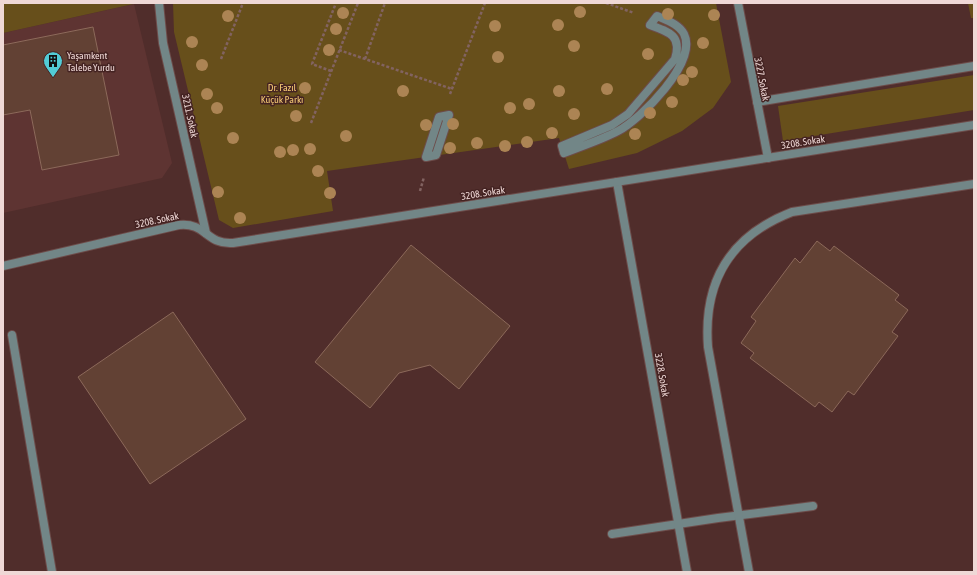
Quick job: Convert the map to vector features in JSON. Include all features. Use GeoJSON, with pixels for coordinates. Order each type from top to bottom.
{"type":"FeatureCollection","features":[{"type":"Feature","properties":{"kind":"street","name":"3211. Sokak"},"geometry":{"type":"LineString","coordinates":[[159,3],[163,42],[206,233]]}},
{"type":"Feature","properties":{"kind":"street","name":"3227. Sokak"},"geometry":{"type":"LineString","coordinates":[[738,3],[768,158]]}},
{"type":"Feature","properties":{"kind":"street"},"geometry":{"type":"LineString","coordinates":[[657,16],[680,28],[687,43],[685,56],[667,85],[652,102],[618,131],[564,153],[562,146],[612,125],[628,114],[675,59],[677,41],[672,34],[650,25],[657,16]]}},
{"type":"Feature","properties":{"kind":"street"},"geometry":{"type":"LineString","coordinates":[[757,102],[974,66]]}},
{"type":"Feature","properties":{"kind":"street"},"geometry":{"type":"LineString","coordinates":[[449,115],[436,155],[426,157],[439,117],[444,116],[449,115]]}},
{"type":"Feature","properties":{"kind":"street","name":"3208. Sokak"},"geometry":{"type":"LineString","coordinates":[[3,266],[179,225],[197,226],[215,242],[233,244],[974,125]]}},
{"type":"Feature","properties":{"kind":"street","name":"3228. Sokak"},"geometry":{"type":"LineString","coordinates":[[617,182],[687,572]]}},
{"type":"Feature","properties":{"kind":"street"},"geometry":{"type":"LineString","coordinates":[[749,572],[708,347],[706,324],[709,301],[716,279],[727,259],[740,243],[756,230],[773,219],[792,212],[974,184]]}},
{"type":"Feature","properties":{"kind":"street"},"geometry":{"type":"LineString","coordinates":[[12,335],[52,572]]}},
{"type":"Feature","properties":{"kind":"street"},"geometry":{"type":"LineString","coordinates":[[612,534],[739,515],[813,506]]}},
{"type":"Feature","properties":{"kind":"path"},"geometry":{"type":"LineString","coordinates":[[221,59],[243,3]]}},
{"type":"Feature","properties":{"kind":"path"},"geometry":{"type":"LineString","coordinates":[[331,71],[312,64],[336,3]]}},
{"type":"Feature","properties":{"kind":"path"},"geometry":{"type":"LineString","coordinates":[[310,123],[358,3]]}},
{"type":"Feature","properties":{"kind":"path"},"geometry":{"type":"LineString","coordinates":[[365,59],[385,3]]}},
{"type":"Feature","properties":{"kind":"path"},"geometry":{"type":"LineString","coordinates":[[444,116],[452,89],[485,3]]}},
{"type":"Feature","properties":{"kind":"path"},"geometry":{"type":"LineString","coordinates":[[340,50],[452,89]]}},
{"type":"Feature","properties":{"kind":"shaded area"},"geometry":{"type":"Polygon","coordinates":[[[134,4],[172,163],[162,178],[3,213],[3,33],[134,4]]]}},
{"type":"Feature","properties":{"kind":"green space"},"geometry":{"type":"Polygon","coordinates":[[[3,3],[138,3],[3,33],[3,3]]]}},
{"type":"Feature","properties":{"kind":"green space","name":"Dr. Fazıl Küçük Parkı"},"geometry":{"type":"Polygon","coordinates":[[[173,3],[716,3],[731,82],[713,108],[682,131],[637,153],[569,169],[559,138],[327,171],[333,211],[233,228],[219,220],[174,32],[173,3]]]}},
{"type":"Feature","properties":{"kind":"green space"},"geometry":{"type":"Polygon","coordinates":[[[968,3],[974,3],[974,18],[971,18],[968,3]]]}},
{"type":"Feature","properties":{"kind":"green space"},"geometry":{"type":"Polygon","coordinates":[[[974,75],[974,110],[783,141],[778,106],[974,75]]]}},
{"type":"Feature","properties":{"kind":"building","name":"Yaşamkent Talebe Yurdu"},"geometry":{"type":"Polygon","coordinates":[[[93,27],[119,155],[42,170],[30,110],[3,115],[3,45],[93,27]]]}},
{"type":"Feature","properties":{"kind":"building"},"geometry":{"type":"Polygon","coordinates":[[[817,241],[830,251],[834,246],[899,295],[895,300],[908,310],[892,332],[898,336],[854,395],[848,391],[832,412],[819,402],[815,407],[750,358],[754,353],[741,343],[756,321],[751,317],[795,258],[800,263],[817,241]]]}},
{"type":"Feature","properties":{"kind":"building"},"geometry":{"type":"Polygon","coordinates":[[[411,245],[510,326],[459,389],[430,365],[399,373],[370,408],[315,362],[411,245]]]}},
{"type":"Feature","properties":{"kind":"building"},"geometry":{"type":"Polygon","coordinates":[[[173,312],[246,419],[150,484],[78,377],[173,312]]]}},
{"type":"Feature","properties":{"kind":"place","name":"Yaşamkent Talebe Yurdu"},"geometry":{"type":"Point","coordinates":[53,78]}}]}
